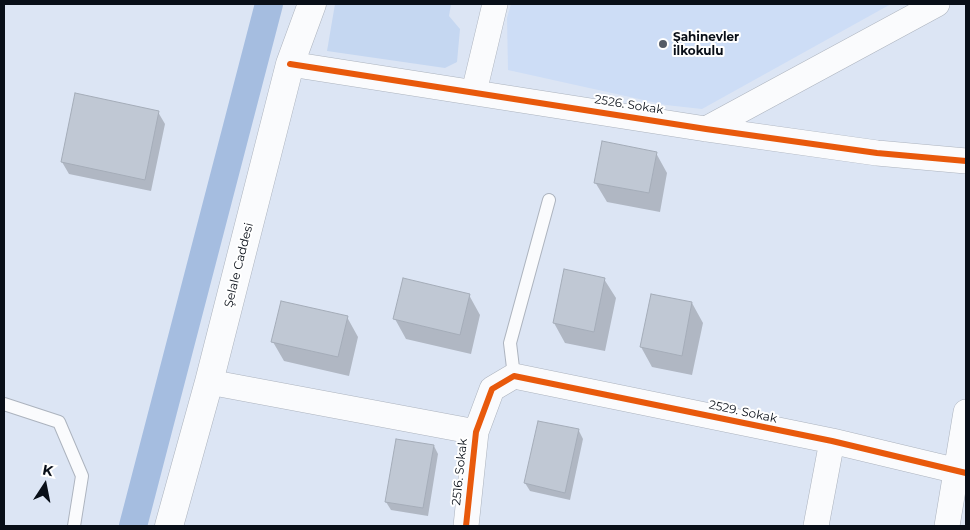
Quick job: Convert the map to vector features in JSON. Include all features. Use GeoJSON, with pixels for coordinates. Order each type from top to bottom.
{"type":"FeatureCollection","features":[{"type":"Feature","properties":{"kind":"street","name":"Şelale Caddesi"},"geometry":{"type":"LineString","coordinates":[[168,526],[210,382],[290,64],[312,4]]}},
{"type":"Feature","properties":{"kind":"street"},"geometry":{"type":"LineString","coordinates":[[474,92],[495,4]]}},
{"type":"Feature","properties":{"kind":"street"},"geometry":{"type":"LineString","coordinates":[[706,129],[937,4]]}},
{"type":"Feature","properties":{"kind":"street","name":"2526. Sokak"},"geometry":{"type":"LineString","coordinates":[[290,64],[706,129],[877,153],[966,161]]}},
{"type":"Feature","properties":{"kind":"street","name":"2516. Sokak"},"geometry":{"type":"LineString","coordinates":[[466,526],[476,432],[492,389],[514,376]]}},
{"type":"Feature","properties":{"kind":"street","name":"2529. Sokak"},"geometry":{"type":"LineString","coordinates":[[514,376],[832,441],[961,472]]}},
{"type":"Feature","properties":{"kind":"street"},"geometry":{"type":"LineString","coordinates":[[210,382],[476,432]]}},
{"type":"Feature","properties":{"kind":"street"},"geometry":{"type":"LineString","coordinates":[[947,526],[961,472],[966,412]]}},
{"type":"Feature","properties":{"kind":"street"},"geometry":{"type":"LineString","coordinates":[[816,526],[832,441]]}},
{"type":"Feature","properties":{"kind":"lane"},"geometry":{"type":"LineString","coordinates":[[514,376],[510,343],[549,200]]}},
{"type":"Feature","properties":{"kind":"lane"},"geometry":{"type":"LineString","coordinates":[[4,404],[58,422],[82,476],[74,526]]}},
{"type":"Feature","properties":{"kind":"shaded area"},"geometry":{"type":"Polygon","coordinates":[[[335,4],[451,4],[449,16],[460,29],[457,62],[445,68],[327,51],[335,4]]]}},
{"type":"Feature","properties":{"kind":"shaded area","name":"Şahinevler ilkokulu"},"geometry":{"type":"Polygon","coordinates":[[[511,4],[891,4],[702,109],[666,105],[508,70],[507,18],[511,4]]]}},
{"type":"Feature","properties":{"kind":"building"},"geometry":{"type":"Polygon","coordinates":[[[75,93],[159,111],[145,180],[61,162],[75,93]]]}},
{"type":"Feature","properties":{"kind":"building"},"geometry":{"type":"Polygon","coordinates":[[[602,141],[657,152],[649,193],[594,183],[602,141]]]}},
{"type":"Feature","properties":{"kind":"building"},"geometry":{"type":"Polygon","coordinates":[[[564,269],[605,278],[594,332],[553,323],[564,269]]]}},
{"type":"Feature","properties":{"kind":"building"},"geometry":{"type":"Polygon","coordinates":[[[403,278],[470,294],[460,335],[393,319],[403,278]]]}},
{"type":"Feature","properties":{"kind":"building"},"geometry":{"type":"Polygon","coordinates":[[[651,294],[692,302],[682,356],[640,347],[651,294]]]}},
{"type":"Feature","properties":{"kind":"building"},"geometry":{"type":"Polygon","coordinates":[[[281,301],[348,316],[338,357],[271,342],[281,301]]]}},
{"type":"Feature","properties":{"kind":"building"},"geometry":{"type":"Polygon","coordinates":[[[538,421],[579,429],[565,493],[524,483],[538,421]]]}},
{"type":"Feature","properties":{"kind":"building"},"geometry":{"type":"Polygon","coordinates":[[[396,439],[434,445],[423,508],[385,502],[396,439]]]}},
{"type":"Feature","properties":{"kind":"waterway"},"geometry":{"type":"LineString","coordinates":[[133,526],[269,4]]}},
{"type":"Feature","properties":{"kind":"cycle path"},"geometry":{"type":"LineString","coordinates":[[290,64],[706,129],[877,153],[966,161]]}},
{"type":"Feature","properties":{"kind":"cycle path"},"geometry":{"type":"LineString","coordinates":[[466,526],[476,432],[492,389],[514,376],[832,441],[966,473]]}},
{"type":"Feature","properties":{"kind":"place","name":"Şahinevler ilkokulu"},"geometry":{"type":"Point","coordinates":[663,44]}}]}
